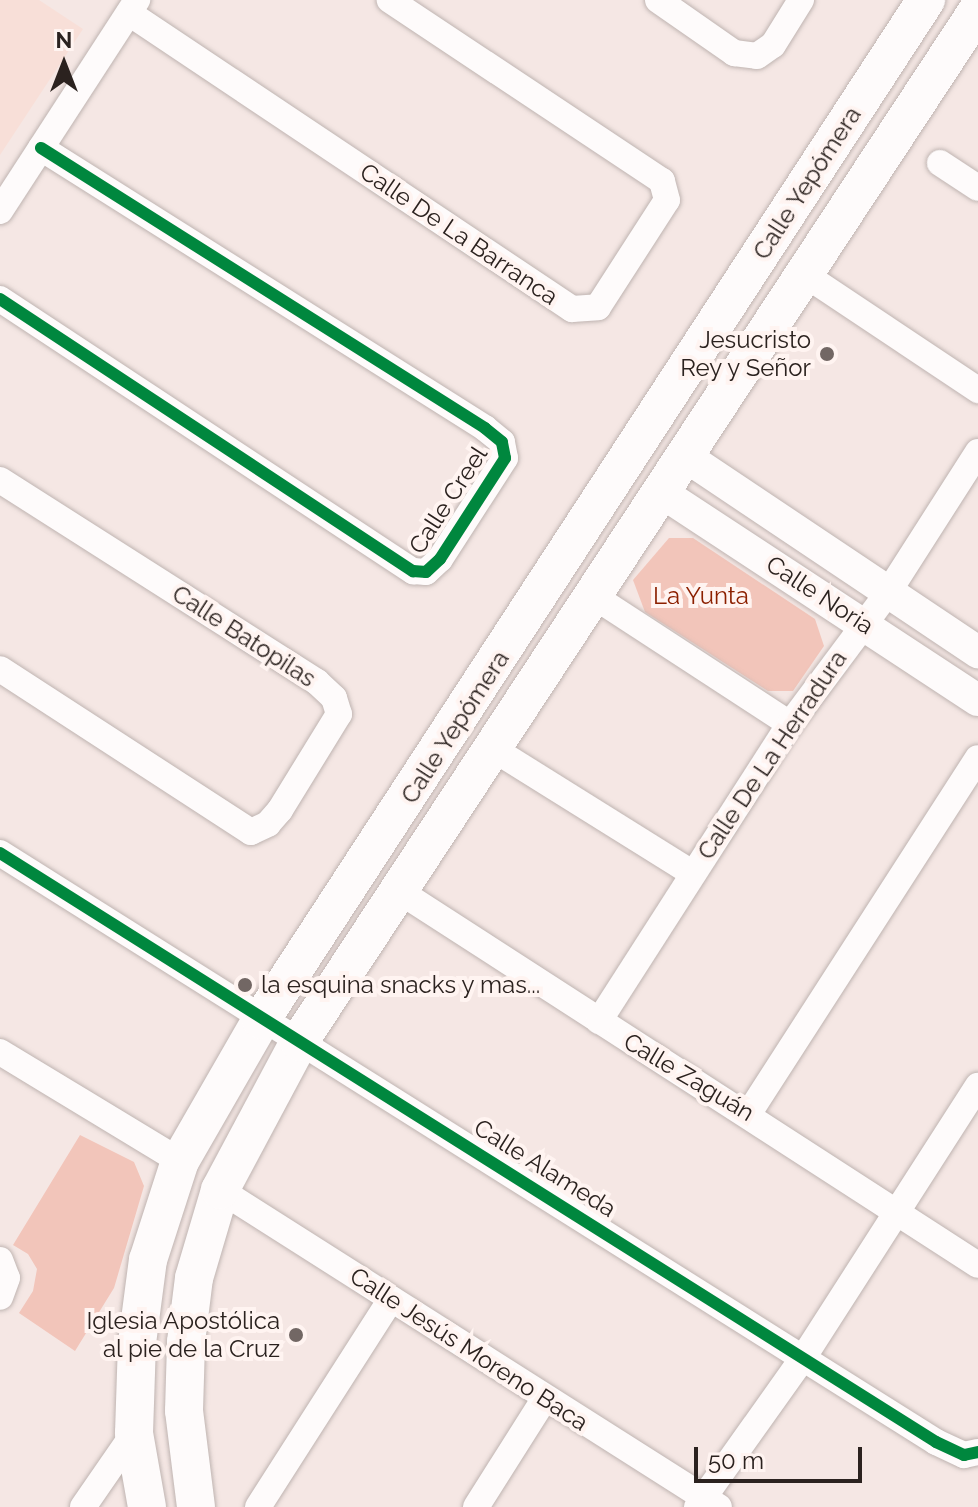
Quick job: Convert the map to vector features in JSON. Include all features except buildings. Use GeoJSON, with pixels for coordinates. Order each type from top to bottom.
{"type":"FeatureCollection","features":[{"type":"Feature","properties":{"kind":"main road","name":"Calle Yepómera"},"geometry":{"type":"LineString","coordinates":[[147,1507],[134,1433],[137,1343],[148,1260],[180,1161],[261,1020],[926,0]]}},
{"type":"Feature","properties":{"kind":"main road","name":"Calle Yepómera"},"geometry":{"type":"LineString","coordinates":[[196,1507],[184,1411],[186,1342],[194,1278],[220,1190],[299,1042],[807,276],[978,10]]}},
{"type":"Feature","properties":{"kind":"street","name":"Calle De La Barranca"},"geometry":{"type":"LineString","coordinates":[[133,6],[572,309],[598,307],[667,200],[662,181],[390,0]]}},
{"type":"Feature","properties":{"kind":"street"},"geometry":{"type":"LineString","coordinates":[[658,0],[734,53],[757,56],[773,45],[801,0]]}},
{"type":"Feature","properties":{"kind":"street"},"geometry":{"type":"LineString","coordinates":[[0,211],[133,6]]}},
{"type":"Feature","properties":{"kind":"street","name":"Calle Creel"},"geometry":{"type":"LineString","coordinates":[[0,299],[413,571],[426,572],[440,559],[505,458],[502,442],[485,428],[41,148]]}},
{"type":"Feature","properties":{"kind":"street"},"geometry":{"type":"LineString","coordinates":[[940,163],[978,188]]}},
{"type":"Feature","properties":{"kind":"street"},"geometry":{"type":"LineString","coordinates":[[807,276],[978,390]]}},
{"type":"Feature","properties":{"kind":"street","name":"Calle De La Herradura"},"geometry":{"type":"LineString","coordinates":[[599,1021],[790,724],[889,591],[978,452]]}},
{"type":"Feature","properties":{"kind":"street","name":"Calle Noria"},"geometry":{"type":"LineString","coordinates":[[685,456],[978,652]]}},
{"type":"Feature","properties":{"kind":"street","name":"Calle Batopilas"},"geometry":{"type":"LineString","coordinates":[[0,480],[317,682],[334,698],[339,714],[280,810],[268,824],[251,832],[0,669]]}},
{"type":"Feature","properties":{"kind":"street","name":"Calle Noria"},"geometry":{"type":"LineString","coordinates":[[661,492],[978,700]]}},
{"type":"Feature","properties":{"kind":"street"},"geometry":{"type":"LineString","coordinates":[[595,597],[790,724]]}},
{"type":"Feature","properties":{"kind":"street"},"geometry":{"type":"LineString","coordinates":[[495,750],[692,873]]}},
{"type":"Feature","properties":{"kind":"street"},"geometry":{"type":"LineString","coordinates":[[749,1113],[978,758]]}},
{"type":"Feature","properties":{"kind":"street","name":"Calle Alameda"},"geometry":{"type":"LineString","coordinates":[[0,853],[261,1020],[805,1355],[936,1442],[964,1455],[978,1452]]}},
{"type":"Feature","properties":{"kind":"street","name":"Calle Zaguán"},"geometry":{"type":"LineString","coordinates":[[399,891],[599,1021],[749,1113],[978,1265]]}},
{"type":"Feature","properties":{"kind":"street"},"geometry":{"type":"LineString","coordinates":[[0,1052],[180,1161]]}},
{"type":"Feature","properties":{"kind":"street"},"geometry":{"type":"LineString","coordinates":[[706,1504],[978,1086]]}},
{"type":"Feature","properties":{"kind":"street","name":"Calle Jesús Moreno Baca"},"geometry":{"type":"LineString","coordinates":[[220,1190],[706,1504]]}},
{"type":"Feature","properties":{"kind":"street"},"geometry":{"type":"LineString","coordinates":[[0,1297],[3,1266]]}},
{"type":"Feature","properties":{"kind":"street"},"geometry":{"type":"LineString","coordinates":[[258,1507],[391,1299]]}},
{"type":"Feature","properties":{"kind":"street"},"geometry":{"type":"LineString","coordinates":[[476,1507],[545,1398]]}},
{"type":"Feature","properties":{"kind":"street"},"geometry":{"type":"LineString","coordinates":[[83,1507],[134,1433]]}},
{"type":"Feature","properties":{"kind":"shaded area"},"geometry":{"type":"Polygon","coordinates":[[[0,0],[39,0],[83,29],[0,155],[0,0]]]}},
{"type":"Feature","properties":{"kind":"green space","name":"La Yunta"},"geometry":{"type":"Polygon","coordinates":[[[669,538],[693,538],[815,619],[824,646],[793,691],[768,691],[645,612],[633,580],[669,538]]]}},
{"type":"Feature","properties":{"kind":"green space"},"geometry":{"type":"Polygon","coordinates":[[[80,1135],[134,1162],[144,1186],[114,1288],[75,1351],[19,1313],[33,1291],[37,1269],[28,1254],[13,1245],[80,1135]]]}},
{"type":"Feature","properties":{"kind":"cycle path"},"geometry":{"type":"LineString","coordinates":[[0,299],[413,571],[426,572],[440,559],[505,458],[502,442],[485,428],[41,148]]}},
{"type":"Feature","properties":{"kind":"cycle path"},"geometry":{"type":"LineString","coordinates":[[0,853],[936,1442],[964,1455],[978,1452]]}},
{"type":"Feature","properties":{"kind":"place","name":"Jesucristo Rey y Señor"},"geometry":{"type":"Point","coordinates":[827,354]}},
{"type":"Feature","properties":{"kind":"place","name":"la esquina snacks y mas..."},"geometry":{"type":"Point","coordinates":[245,985]}},
{"type":"Feature","properties":{"kind":"place","name":"Iglesia Apostólica al pie de la Cruz"},"geometry":{"type":"Point","coordinates":[296,1335]}}]}
